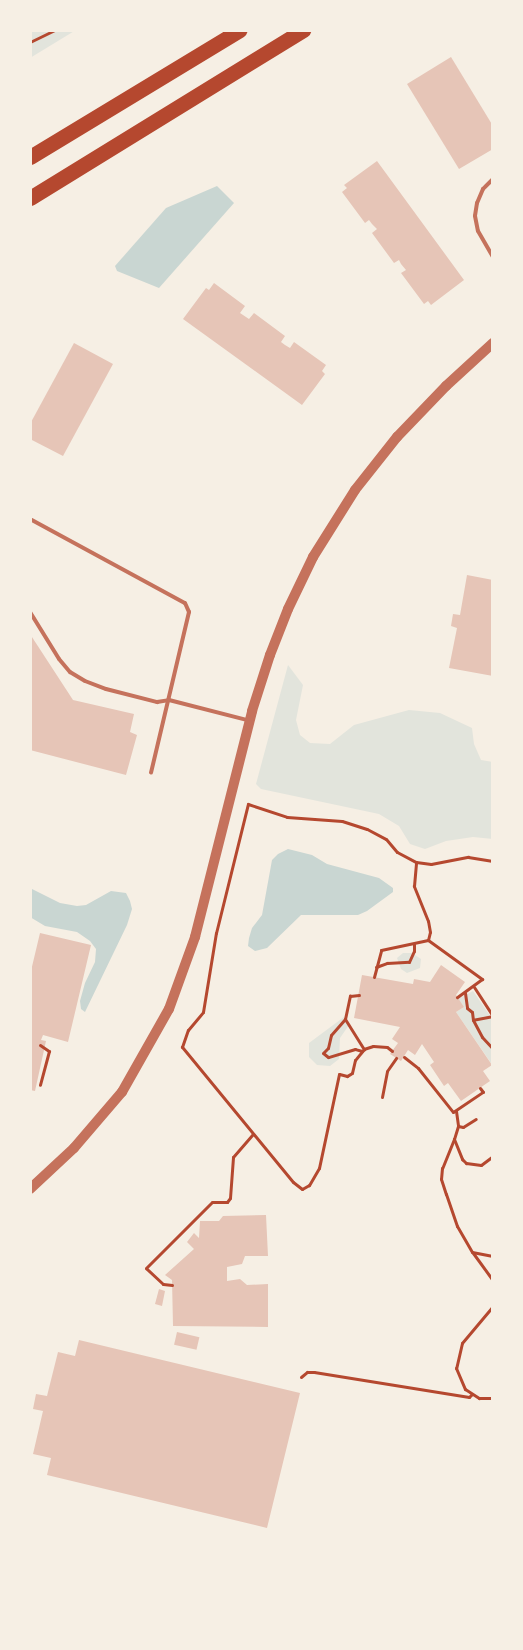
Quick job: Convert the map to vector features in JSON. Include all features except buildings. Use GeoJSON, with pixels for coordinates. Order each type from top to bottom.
{"type":"FeatureCollection","features":[{"type":"Feature","properties":{"kind":"highway"},"geometry":{"type":"LineString","coordinates":[[30,158],[240,30]]}},
{"type":"Feature","properties":{"kind":"highway"},"geometry":{"type":"LineString","coordinates":[[30,198],[303,30]]}},
{"type":"Feature","properties":{"kind":"street"},"geometry":{"type":"LineString","coordinates":[[30,1189],[74,1148],[122,1092],[169,1009],[195,937],[250,721],[270,655],[288,609],[313,557],[355,490],[397,437],[446,386],[493,344]]}},
{"type":"Feature","properties":{"kind":"lane"},"geometry":{"type":"LineString","coordinates":[[493,179],[483,189],[477,203],[476,216],[478,231],[493,257]]}},
{"type":"Feature","properties":{"kind":"lane"},"geometry":{"type":"LineString","coordinates":[[30,519],[185,603],[189,612],[152,773]]}},
{"type":"Feature","properties":{"kind":"lane"},"geometry":{"type":"LineString","coordinates":[[30,612],[59,659],[70,672],[106,689],[157,702],[168,700],[250,721]]}},
{"type":"Feature","properties":{"kind":"path"},"geometry":{"type":"LineString","coordinates":[[30,42],[55,30]]}},
{"type":"Feature","properties":{"kind":"path"},"geometry":{"type":"LineString","coordinates":[[363,1050],[355,1060],[352,1073],[347,1076],[339,1074],[319,1168],[309,1185],[299,1188],[182,1047],[188,1030],[203,1012],[216,933],[248,804],[287,817],[342,821],[367,829],[386,839],[397,852],[416,862],[431,864],[468,857],[493,861]]}},
{"type":"Feature","properties":{"kind":"path"},"geometry":{"type":"LineString","coordinates":[[416,862],[414,886],[428,921],[430,932],[428,940]]}},
{"type":"Feature","properties":{"kind":"path"},"geometry":{"type":"LineString","coordinates":[[374,977],[381,950],[428,940]]}},
{"type":"Feature","properties":{"kind":"path"},"geometry":{"type":"LineString","coordinates":[[428,940],[482,979],[474,987],[457,997]]}},
{"type":"Feature","properties":{"kind":"path"},"geometry":{"type":"LineString","coordinates":[[376,967],[387,963],[408,962],[414,951],[414,944]]}},
{"type":"Feature","properties":{"kind":"path"},"geometry":{"type":"LineString","coordinates":[[473,1020],[493,1016],[474,987]]}},
{"type":"Feature","properties":{"kind":"path"},"geometry":{"type":"LineString","coordinates":[[465,993],[467,1008],[472,1012],[473,1020],[482,1037],[493,1048]]}},
{"type":"Feature","properties":{"kind":"path"},"geometry":{"type":"LineString","coordinates":[[359,995],[350,996],[345,1019],[331,1035],[324,1056],[341,1055],[355,1049],[363,1050],[373,1046],[387,1047],[392,1051]]}},
{"type":"Feature","properties":{"kind":"path"},"geometry":{"type":"LineString","coordinates":[[345,1019],[363,1050]]}},
{"type":"Feature","properties":{"kind":"path"},"geometry":{"type":"LineString","coordinates":[[40,1045],[49,1051],[40,1085]]}},
{"type":"Feature","properties":{"kind":"path"},"geometry":{"type":"LineString","coordinates":[[404,1057],[418,1068],[449,1110],[456,1111],[483,1092],[480,1088]]}},
{"type":"Feature","properties":{"kind":"path"},"geometry":{"type":"LineString","coordinates":[[382,1097],[387,1071],[396,1058]]}},
{"type":"Feature","properties":{"kind":"path"},"geometry":{"type":"LineString","coordinates":[[456,1111],[458,1126],[446,1155],[441,1179],[457,1226],[493,1281]]}},
{"type":"Feature","properties":{"kind":"path"},"geometry":{"type":"LineString","coordinates":[[458,1126],[463,1127],[476,1119]]}},
{"type":"Feature","properties":{"kind":"path"},"geometry":{"type":"LineString","coordinates":[[172,1285],[163,1284],[146,1268],[212,1202],[226,1202],[230,1198],[233,1157],[253,1134]]}},
{"type":"Feature","properties":{"kind":"path"},"geometry":{"type":"LineString","coordinates":[[454,1138],[465,1163],[481,1165],[493,1156]]}},
{"type":"Feature","properties":{"kind":"path"},"geometry":{"type":"LineString","coordinates":[[472,1252],[493,1256]]}},
{"type":"Feature","properties":{"kind":"path"},"geometry":{"type":"LineString","coordinates":[[493,1306],[471,1330],[457,1356],[456,1368],[459,1380],[471,1394],[479,1398],[493,1398]]}},
{"type":"Feature","properties":{"kind":"path"},"geometry":{"type":"LineString","coordinates":[[301,1377],[307,1372],[314,1372],[468,1397],[471,1394]]}},
{"type":"Feature","properties":{"kind":"shaded area"},"geometry":{"type":"Polygon","coordinates":[[[30,30],[76,30],[30,58],[30,30]]]}},
{"type":"Feature","properties":{"kind":"shaded area"},"geometry":{"type":"Polygon","coordinates":[[[217,186],[234,203],[159,288],[117,271],[115,266],[166,208],[217,186]]]}},
{"type":"Feature","properties":{"kind":"shaded area"},"geometry":{"type":"Polygon","coordinates":[[[288,665],[303,685],[296,720],[300,735],[310,743],[330,744],[354,725],[409,710],[440,713],[472,728],[474,744],[481,760],[493,762],[493,839],[473,837],[446,841],[425,849],[410,844],[399,826],[379,814],[261,789],[256,784],[288,665]]]}},
{"type":"Feature","properties":{"kind":"shaded area"},"geometry":{"type":"Polygon","coordinates":[[[288,849],[312,855],[327,864],[379,878],[393,888],[393,892],[358,915],[301,915],[267,948],[255,951],[248,946],[249,938],[252,928],[262,915],[272,860],[288,849]]]}},
{"type":"Feature","properties":{"kind":"shaded area"},"geometry":{"type":"Polygon","coordinates":[[[30,888],[60,903],[77,906],[86,905],[111,891],[126,893],[130,901],[132,909],[127,925],[85,1012],[81,1009],[80,1001],[95,962],[96,949],[90,941],[77,932],[45,926],[30,917],[30,888]]]}},
{"type":"Feature","properties":{"kind":"shaded area"},"geometry":{"type":"Polygon","coordinates":[[[403,953],[412,953],[421,959],[420,968],[407,973],[401,969],[397,958],[403,953]]]}},
{"type":"Feature","properties":{"kind":"shaded area"},"geometry":{"type":"Polygon","coordinates":[[[473,991],[493,1020],[493,1062],[491,1063],[456,1012],[464,1007],[458,999],[473,991]]]}},
{"type":"Feature","properties":{"kind":"shaded area"},"geometry":{"type":"Polygon","coordinates":[[[344,1017],[349,1025],[340,1038],[339,1059],[330,1066],[317,1065],[309,1057],[309,1043],[344,1017]]]}}]}
